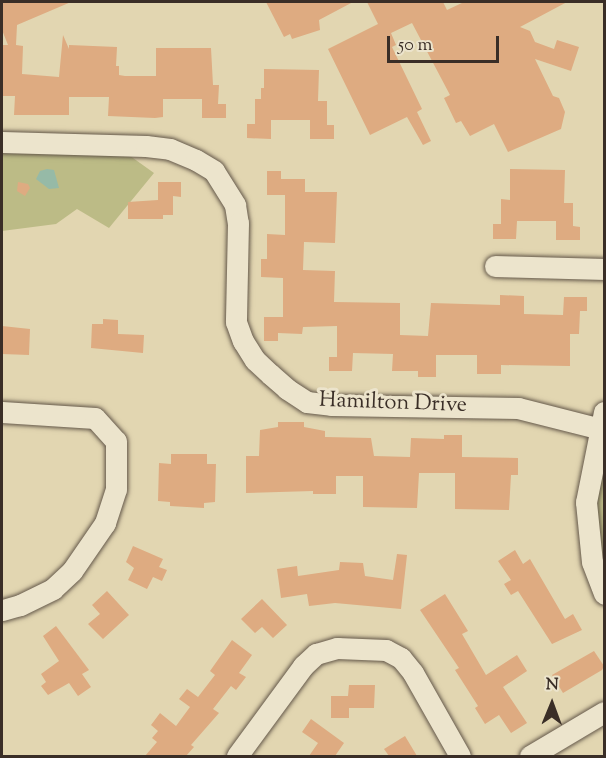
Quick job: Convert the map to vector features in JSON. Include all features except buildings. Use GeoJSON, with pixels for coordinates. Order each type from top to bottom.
{"type":"FeatureCollection","features":[{"type":"Feature","properties":{"kind":"street","name":"Hamilton Drive"},"geometry":{"type":"LineString","coordinates":[[2,142],[146,146],[170,149],[196,159],[214,171],[235,205],[238,223],[236,322],[243,341],[255,360],[287,390],[307,402],[331,405],[518,408],[603,421]]}},
{"type":"Feature","properties":{"kind":"street"},"geometry":{"type":"LineString","coordinates":[[495,266],[604,269]]}},
{"type":"Feature","properties":{"kind":"street"},"geometry":{"type":"LineString","coordinates":[[2,412],[95,418],[116,441],[116,489],[105,523],[72,571],[53,589],[20,605],[2,610]]}},
{"type":"Feature","properties":{"kind":"street"},"geometry":{"type":"LineString","coordinates":[[603,421],[586,502],[592,562],[604,594]]}},
{"type":"Feature","properties":{"kind":"street"},"geometry":{"type":"LineString","coordinates":[[237,756],[303,666],[316,654],[337,648],[386,650],[401,658],[460,756]]}},
{"type":"Feature","properties":{"kind":"street"},"geometry":{"type":"LineString","coordinates":[[530,756],[604,712]]}},
{"type":"Feature","properties":{"kind":"shaded area"},"geometry":{"type":"Polygon","coordinates":[[[2,151],[126,153],[154,173],[109,228],[77,209],[56,224],[2,231],[2,151]]]}},
{"type":"Feature","properties":{"kind":"shaded area"},"geometry":{"type":"Polygon","coordinates":[[[54,170],[59,188],[49,189],[36,179],[40,171],[54,170]]]}},
{"type":"Feature","properties":{"kind":"shaded area"},"geometry":{"type":"Polygon","coordinates":[[[604,453],[604,572],[596,534],[595,499],[604,453]]]}}]}
